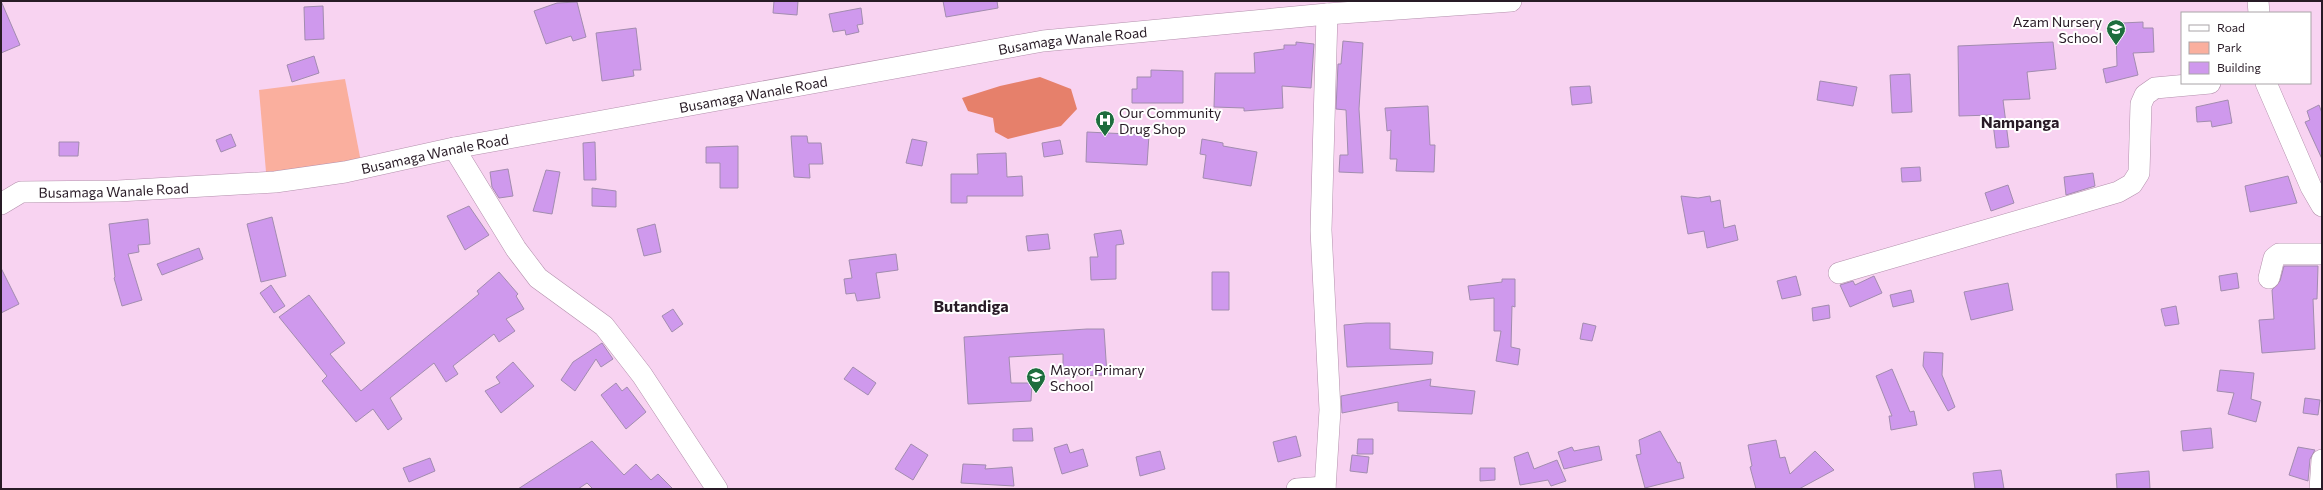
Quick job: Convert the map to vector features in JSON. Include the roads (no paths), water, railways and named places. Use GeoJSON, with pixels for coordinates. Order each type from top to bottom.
{"type":"FeatureCollection","features":[{"type":"Feature","properties":{"kind":"street","name":"Busamaga Wanale Road"},"geometry":{"type":"LineString","coordinates":[[1,204],[11,193],[118,191],[276,182],[345,172],[454,148],[1043,42],[1327,14],[1511,1]]}},
{"type":"Feature","properties":{"kind":"street"},"geometry":{"type":"LineString","coordinates":[[2258,1],[2259,12]]}},
{"type":"Feature","properties":{"kind":"street"},"geometry":{"type":"LineString","coordinates":[[1297,489],[1325,488],[1330,410],[1321,230],[1327,14]]}},
{"type":"Feature","properties":{"kind":"street"},"geometry":{"type":"LineString","coordinates":[[1838,273],[2118,192],[2132,184],[2139,173],[2141,104],[2145,95],[2155,88],[2199,84]]}},
{"type":"Feature","properties":{"kind":"street"},"geometry":{"type":"LineString","coordinates":[[2266,84],[2311,187],[2322,206]]}},
{"type":"Feature","properties":{"kind":"street"},"geometry":{"type":"LineString","coordinates":[[454,148],[516,249],[538,278],[604,326],[642,375],[717,489]]}},
{"type":"Feature","properties":{"kind":"street"},"geometry":{"type":"LineString","coordinates":[[2269,278],[2274,258],[2279,254],[2322,254]]}},
{"type":"Feature","properties":{"kind":"street"},"geometry":{"type":"LineString","coordinates":[[2320,489],[2322,460]]}},
{"type":"Feature","properties":{"kind":"place","name":"Azam Nursery School"},"geometry":{"type":"Point","coordinates":[2116,46]}},
{"type":"Feature","properties":{"kind":"place","name":"Our Community Drug Shop"},"geometry":{"type":"Point","coordinates":[1105,137]}},
{"type":"Feature","properties":{"kind":"place","name":"Mayor Primary School"},"geometry":{"type":"Point","coordinates":[1036,394]}},
{"type":"Feature","properties":{"kind":"district","name":"Nampanga"},"geometry":{"type":"Point","coordinates":[2020,121]}},
{"type":"Feature","properties":{"kind":"district","name":"Butandiga"},"geometry":{"type":"Point","coordinates":[971,305]}}]}
